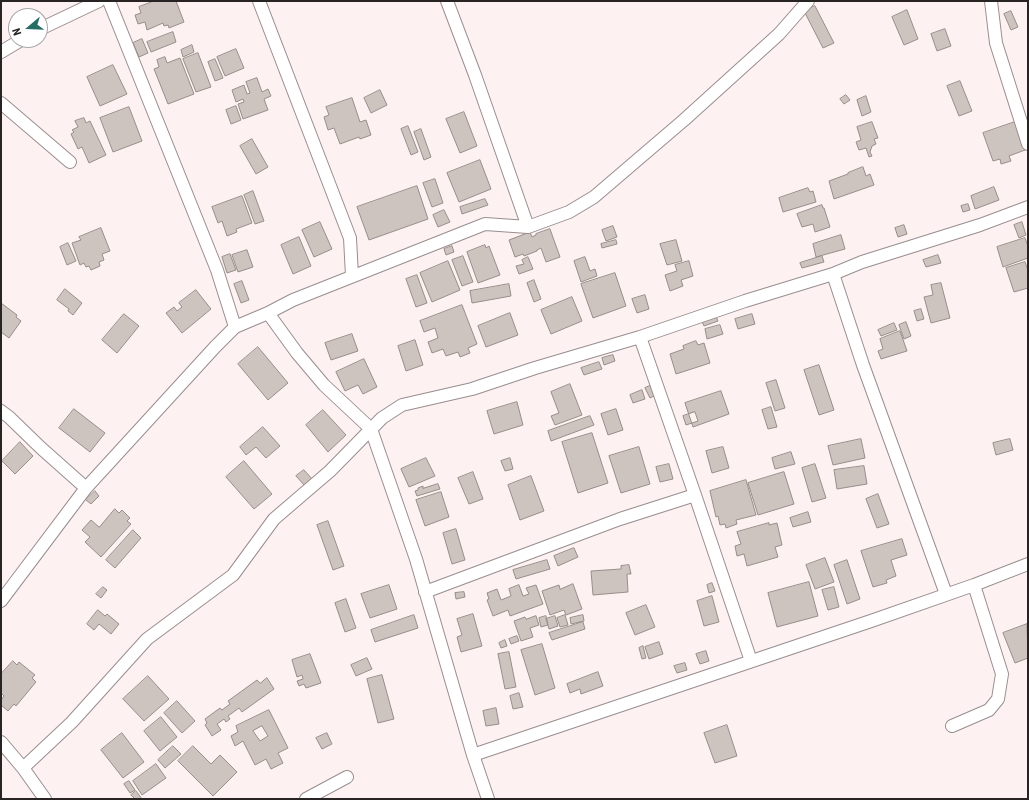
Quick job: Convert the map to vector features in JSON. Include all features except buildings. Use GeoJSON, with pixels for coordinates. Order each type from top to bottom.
{"type":"FeatureCollection","features":[{"type":"Feature","properties":{"kind":"street"},"geometry":{"type":"LineString","coordinates":[[48,25],[99,1]]}},
{"type":"Feature","properties":{"kind":"street"},"geometry":{"type":"LineString","coordinates":[[109,1],[217,270],[236,327]]}},
{"type":"Feature","properties":{"kind":"street"},"geometry":{"type":"LineString","coordinates":[[259,1],[350,238],[352,276]]}},
{"type":"Feature","properties":{"kind":"street"},"geometry":{"type":"LineString","coordinates":[[447,1],[528,227]]}},
{"type":"Feature","properties":{"kind":"street"},"geometry":{"type":"LineString","coordinates":[[1,601],[86,488],[144,423],[236,327],[293,300],[485,224],[528,227],[569,212],[594,197],[640,159],[736,72],[751,61],[779,34],[808,1]]}},
{"type":"Feature","properties":{"kind":"street"},"geometry":{"type":"LineString","coordinates":[[991,1],[996,43],[1028,144]]}},
{"type":"Feature","properties":{"kind":"street"},"geometry":{"type":"LineString","coordinates":[[1,103],[70,162]]}},
{"type":"Feature","properties":{"kind":"street"},"geometry":{"type":"LineString","coordinates":[[23,768],[72,722],[147,639],[233,575],[274,519],[330,471],[382,418],[402,405],[472,389],[535,368],[640,337],[745,301],[833,274],[862,262],[980,225],[1028,207]]}},
{"type":"Feature","properties":{"kind":"street"},"geometry":{"type":"LineString","coordinates":[[833,274],[866,372],[946,594]]}},
{"type":"Feature","properties":{"kind":"street"},"geometry":{"type":"LineString","coordinates":[[268,313],[324,385],[371,429],[416,559],[473,755],[488,799]]}},
{"type":"Feature","properties":{"kind":"street"},"geometry":{"type":"LineString","coordinates":[[640,337],[696,494],[751,661]]}},
{"type":"Feature","properties":{"kind":"street"},"geometry":{"type":"LineString","coordinates":[[1,411],[86,488]]}},
{"type":"Feature","properties":{"kind":"street"},"geometry":{"type":"LineString","coordinates":[[425,592],[620,519],[696,494]]}},
{"type":"Feature","properties":{"kind":"street"},"geometry":{"type":"LineString","coordinates":[[473,755],[974,585],[1028,564]]}},
{"type":"Feature","properties":{"kind":"street"},"geometry":{"type":"LineString","coordinates":[[952,726],[989,710],[998,699],[1002,674],[974,585]]}},
{"type":"Feature","properties":{"kind":"street"},"geometry":{"type":"LineString","coordinates":[[1,742],[23,768],[45,799]]}},
{"type":"Feature","properties":{"kind":"street"},"geometry":{"type":"LineString","coordinates":[[306,799],[348,777]]}}]}
